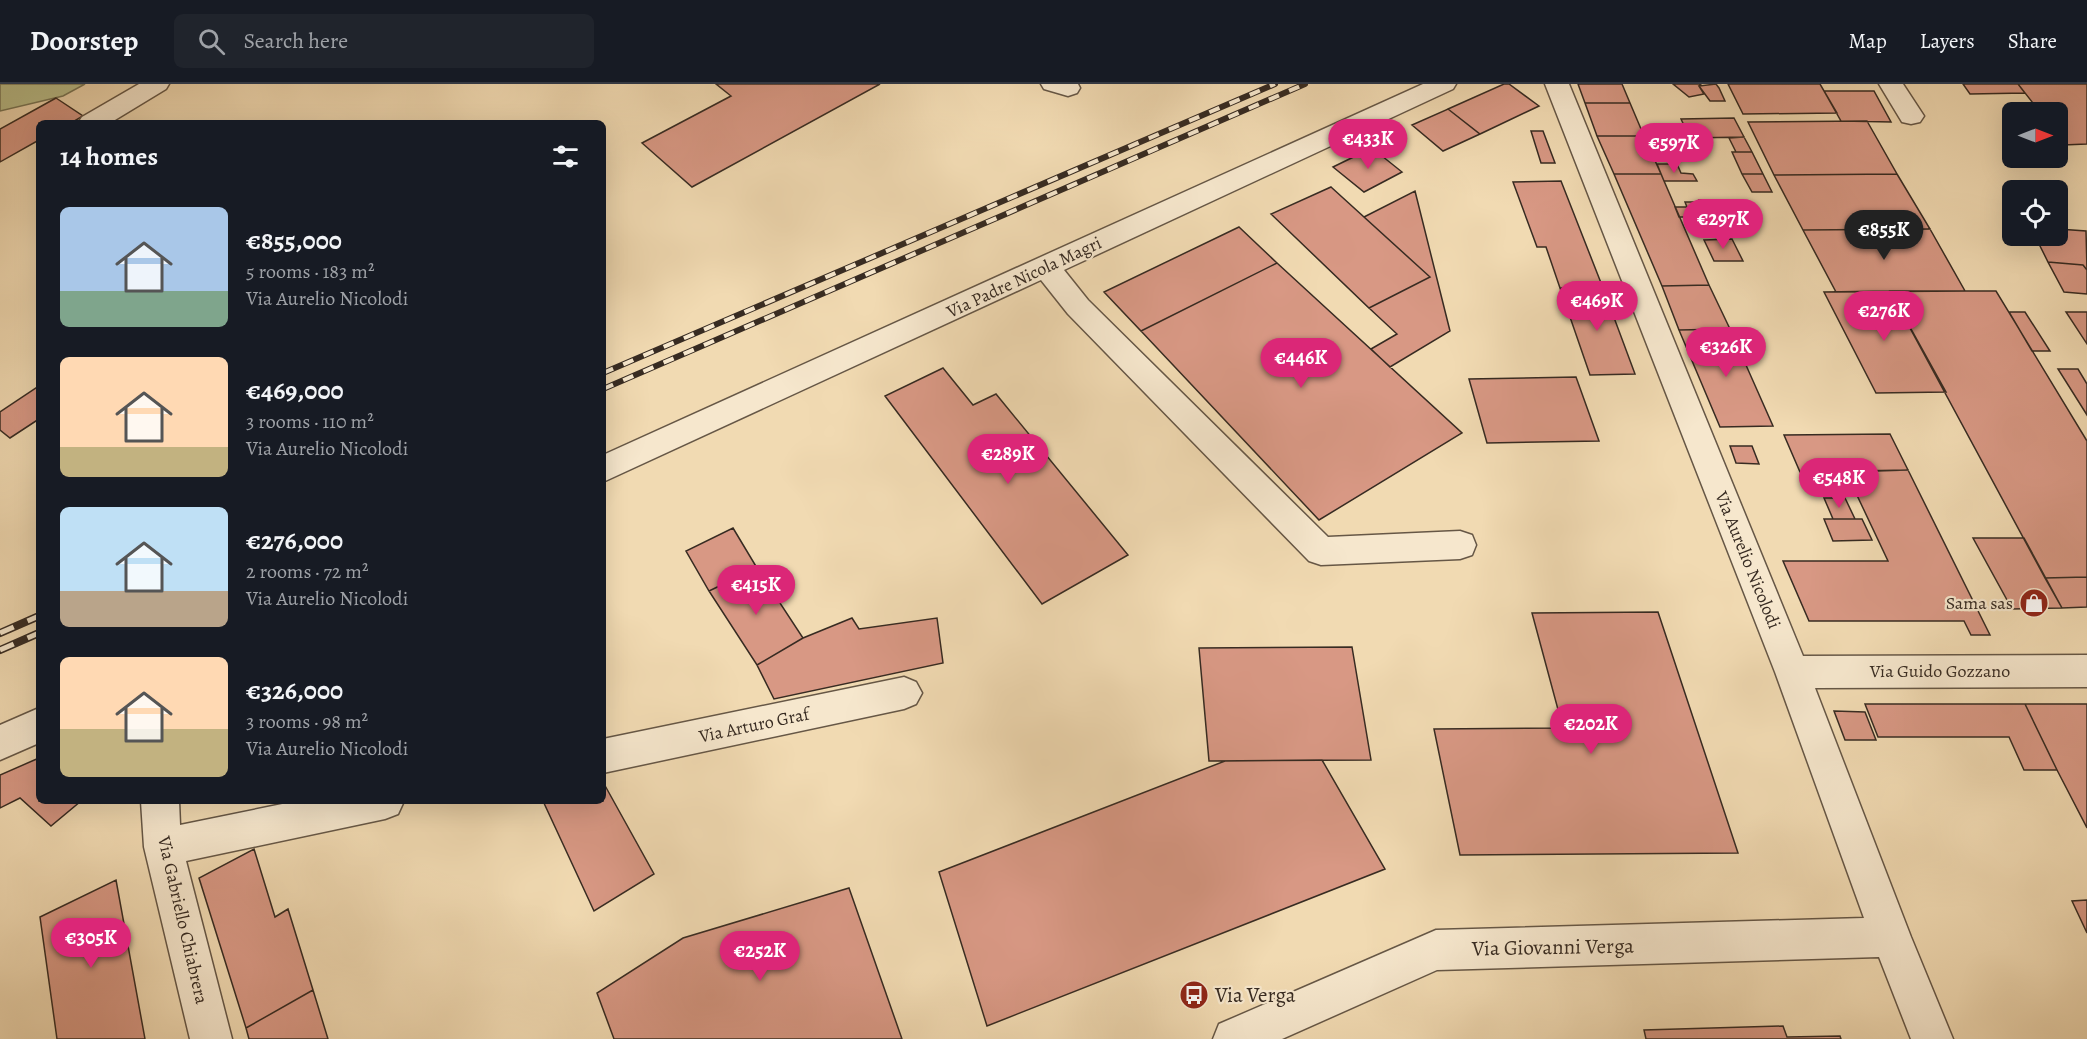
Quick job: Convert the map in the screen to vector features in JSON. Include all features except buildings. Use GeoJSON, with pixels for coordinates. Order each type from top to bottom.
{"type":"FeatureCollection","features":[{"type":"Feature","properties":{"kind":"street"},"geometry":{"type":"LineString","coordinates":[[96,120],[157,84]]}},
{"type":"Feature","properties":{"kind":"street","name":"Via Padre Nicola Magri"},"geometry":{"type":"LineString","coordinates":[[606,468],[1444,84]]}},
{"type":"Feature","properties":{"kind":"street","name":"Via Aurelio Nicolodi"},"geometry":{"type":"LineString","coordinates":[[1557,84],[1792,672],[1891,937],[1932,1039]]}},
{"type":"Feature","properties":{"kind":"street"},"geometry":{"type":"LineString","coordinates":[[1901,100],[1930,99]]}},
{"type":"Feature","properties":{"kind":"street"},"geometry":{"type":"LineString","coordinates":[[1046,267],[1078,307],[1321,550],[1460,545]]}},
{"type":"Feature","properties":{"kind":"street","name":"Via Guido Gozzano"},"geometry":{"type":"LineString","coordinates":[[1792,672],[2087,671]]}},
{"type":"Feature","properties":{"kind":"street","name":"Via Arturo Graf"},"geometry":{"type":"LineString","coordinates":[[606,755],[904,693]]}},
{"type":"Feature","properties":{"kind":"street"},"geometry":{"type":"LineString","coordinates":[[0,743],[36,726]]}},
{"type":"Feature","properties":{"kind":"street","name":"Via Gabriello Chiabrera"},"geometry":{"type":"LineString","coordinates":[[160,804],[163,847],[210,1039]]}},
{"type":"Feature","properties":{"kind":"street"},"geometry":{"type":"LineString","coordinates":[[163,847],[371,804]]}},
{"type":"Feature","properties":{"kind":"street","name":"Via Giovanni Verga"},"geometry":{"type":"LineString","coordinates":[[1234,1039],[1436,950],[1891,937]]}},
{"type":"Feature","properties":{"kind":"green space"},"geometry":{"type":"Polygon","coordinates":[[[0,84],[85,84],[63,96],[0,111],[0,84]]]}},
{"type":"Feature","properties":{"kind":"railway"},"geometry":{"type":"LineString","coordinates":[[606,372],[1275,84]]}},
{"type":"Feature","properties":{"kind":"railway"},"geometry":{"type":"LineString","coordinates":[[606,388],[1305,84]]}},
{"type":"Feature","properties":{"kind":"railway"},"geometry":{"type":"LineString","coordinates":[[0,633],[36,617]]}},
{"type":"Feature","properties":{"kind":"railway"},"geometry":{"type":"LineString","coordinates":[[0,650],[36,634]]}},
{"type":"Feature","properties":{"kind":"place","name":"Sama sas"},"geometry":{"type":"Point","coordinates":[2034,603]}},
{"type":"Feature","properties":{"kind":"place","name":"Via Verga"},"geometry":{"type":"Point","coordinates":[1194,995]}}]}
